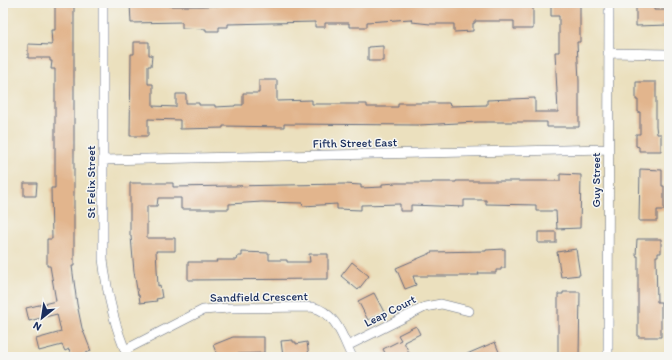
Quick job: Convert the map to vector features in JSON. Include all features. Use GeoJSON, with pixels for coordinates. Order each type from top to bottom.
{"type":"FeatureCollection","features":[{"type":"Feature","properties":{"kind":"street","name":"St Felix Street"},"geometry":{"type":"LineString","coordinates":[[103,3],[103,259],[114,321],[119,337],[127,354]]}},
{"type":"Feature","properties":{"kind":"street","name":"Guy Street"},"geometry":{"type":"LineString","coordinates":[[608,357],[609,3]]}},
{"type":"Feature","properties":{"kind":"street"},"geometry":{"type":"LineString","coordinates":[[608,54],[669,54]]}},
{"type":"Feature","properties":{"kind":"street","name":"Fifth Street East"},"geometry":{"type":"LineString","coordinates":[[103,160],[608,149]]}},
{"type":"Feature","properties":{"kind":"street","name":"Leap Court"},"geometry":{"type":"LineString","coordinates":[[347,346],[425,307],[441,304],[469,312]]}},
{"type":"Feature","properties":{"kind":"street","name":"Sandfield Crescent"},"geometry":{"type":"LineString","coordinates":[[127,354],[203,310],[229,308],[312,307],[325,312],[334,321],[352,357]]}},
{"type":"Feature","properties":{"kind":"building"},"geometry":{"type":"Polygon","coordinates":[[[55,3],[74,3],[74,266],[72,266],[82,328],[91,351],[76,357],[72,357],[69,349],[65,351],[62,345],[39,351],[36,339],[61,332],[57,314],[29,321],[26,308],[56,301],[50,266],[47,266],[47,239],[52,239],[51,188],[55,188],[55,69],[51,69],[52,61],[50,61],[50,58],[28,58],[28,44],[52,45],[51,30],[55,30],[55,3]]]}},
{"type":"Feature","properties":{"kind":"building"},"geometry":{"type":"Polygon","coordinates":[[[130,3],[168,3],[168,6],[202,6],[349,3],[533,3],[533,29],[514,29],[514,21],[475,21],[475,23],[473,23],[473,31],[454,32],[454,24],[412,22],[411,19],[367,22],[367,27],[349,27],[349,23],[325,23],[325,27],[315,27],[315,22],[228,24],[228,27],[219,27],[219,31],[206,31],[206,29],[182,28],[182,22],[131,23],[130,3]]]}},
{"type":"Feature","properties":{"kind":"building"},"geometry":{"type":"Polygon","coordinates":[[[551,3],[580,3],[580,42],[577,42],[579,127],[547,127],[547,122],[478,122],[419,125],[284,124],[284,127],[223,126],[223,128],[180,129],[180,120],[148,119],[148,136],[130,136],[131,54],[134,54],[134,42],[149,42],[149,55],[152,55],[151,66],[148,66],[148,84],[153,84],[153,106],[176,107],[176,94],[186,94],[186,103],[215,105],[215,107],[243,105],[243,93],[259,93],[259,80],[277,80],[277,101],[312,100],[312,104],[367,104],[367,107],[398,107],[398,103],[449,103],[450,106],[487,105],[487,100],[535,98],[535,112],[558,112],[555,52],[559,52],[559,16],[551,16],[551,3]]]}},
{"type":"Feature","properties":{"kind":"building"},"geometry":{"type":"Polygon","coordinates":[[[636,3],[654,3],[654,10],[669,10],[669,25],[636,26],[636,3]]]}},
{"type":"Feature","properties":{"kind":"building"},"geometry":{"type":"Polygon","coordinates":[[[383,46],[383,61],[368,61],[368,47],[383,46]]]}},
{"type":"Feature","properties":{"kind":"building"},"geometry":{"type":"Polygon","coordinates":[[[636,82],[656,82],[656,126],[657,134],[661,134],[661,151],[639,151],[639,147],[636,146],[636,134],[640,134],[640,112],[638,112],[638,100],[636,100],[636,82]]]}},
{"type":"Feature","properties":{"kind":"building"},"geometry":{"type":"Polygon","coordinates":[[[640,169],[662,170],[664,210],[657,210],[657,221],[639,221],[640,169]]]}},
{"type":"Feature","properties":{"kind":"building"},"geometry":{"type":"Polygon","coordinates":[[[560,174],[581,175],[580,228],[557,229],[556,211],[536,211],[536,205],[486,204],[486,200],[464,200],[464,207],[411,205],[411,211],[400,211],[400,204],[361,205],[361,210],[337,209],[337,204],[303,206],[302,203],[262,202],[229,204],[229,209],[181,209],[181,198],[158,198],[157,206],[147,206],[147,238],[175,238],[175,251],[156,251],[158,286],[160,285],[162,298],[156,299],[157,301],[140,303],[134,272],[130,236],[130,183],[173,183],[173,187],[344,184],[361,185],[361,188],[382,187],[382,184],[396,183],[456,181],[560,181],[560,174]]]}},
{"type":"Feature","properties":{"kind":"building"},"geometry":{"type":"Polygon","coordinates":[[[24,183],[37,183],[36,196],[24,196],[24,183]]]}},
{"type":"Feature","properties":{"kind":"building"},"geometry":{"type":"Polygon","coordinates":[[[538,232],[556,232],[556,243],[538,243],[538,232]]]}},
{"type":"Feature","properties":{"kind":"building"},"geometry":{"type":"Polygon","coordinates":[[[637,239],[661,239],[661,253],[658,253],[658,256],[656,256],[657,302],[661,302],[661,337],[638,337],[637,239]]]}},
{"type":"Feature","properties":{"kind":"building"},"geometry":{"type":"Polygon","coordinates":[[[505,249],[505,268],[496,270],[496,273],[478,273],[479,275],[469,276],[413,276],[416,285],[405,289],[396,268],[431,252],[486,251],[505,249]]]}},
{"type":"Feature","properties":{"kind":"building"},"geometry":{"type":"Polygon","coordinates":[[[576,249],[580,275],[561,277],[557,252],[576,249]]]}},
{"type":"Feature","properties":{"kind":"building"},"geometry":{"type":"Polygon","coordinates":[[[242,252],[269,253],[269,260],[287,260],[287,262],[310,262],[309,254],[328,254],[328,279],[188,280],[188,262],[237,260],[238,256],[242,256],[242,252]]]}},
{"type":"Feature","properties":{"kind":"building"},"geometry":{"type":"Polygon","coordinates":[[[352,262],[369,276],[358,290],[341,276],[352,262]]]}},
{"type":"Feature","properties":{"kind":"building"},"geometry":{"type":"Polygon","coordinates":[[[563,292],[580,292],[579,357],[558,357],[558,294],[563,294],[563,292]]]}},
{"type":"Feature","properties":{"kind":"building"},"geometry":{"type":"Polygon","coordinates":[[[374,293],[384,312],[368,320],[358,301],[374,293]]]}},
{"type":"Feature","properties":{"kind":"building"},"geometry":{"type":"Polygon","coordinates":[[[416,326],[420,334],[404,342],[411,357],[387,357],[383,349],[401,340],[398,335],[416,326]]]}},
{"type":"Feature","properties":{"kind":"building"},"geometry":{"type":"Polygon","coordinates":[[[233,337],[264,337],[264,353],[235,354],[236,357],[218,357],[213,345],[233,337]]]}},
{"type":"Feature","properties":{"kind":"building"},"geometry":{"type":"Polygon","coordinates":[[[293,340],[296,344],[307,342],[309,357],[283,357],[281,341],[293,340]]]}},
{"type":"Feature","properties":{"kind":"building"},"geometry":{"type":"Polygon","coordinates":[[[495,342],[501,357],[460,357],[495,342]]]}}]}
